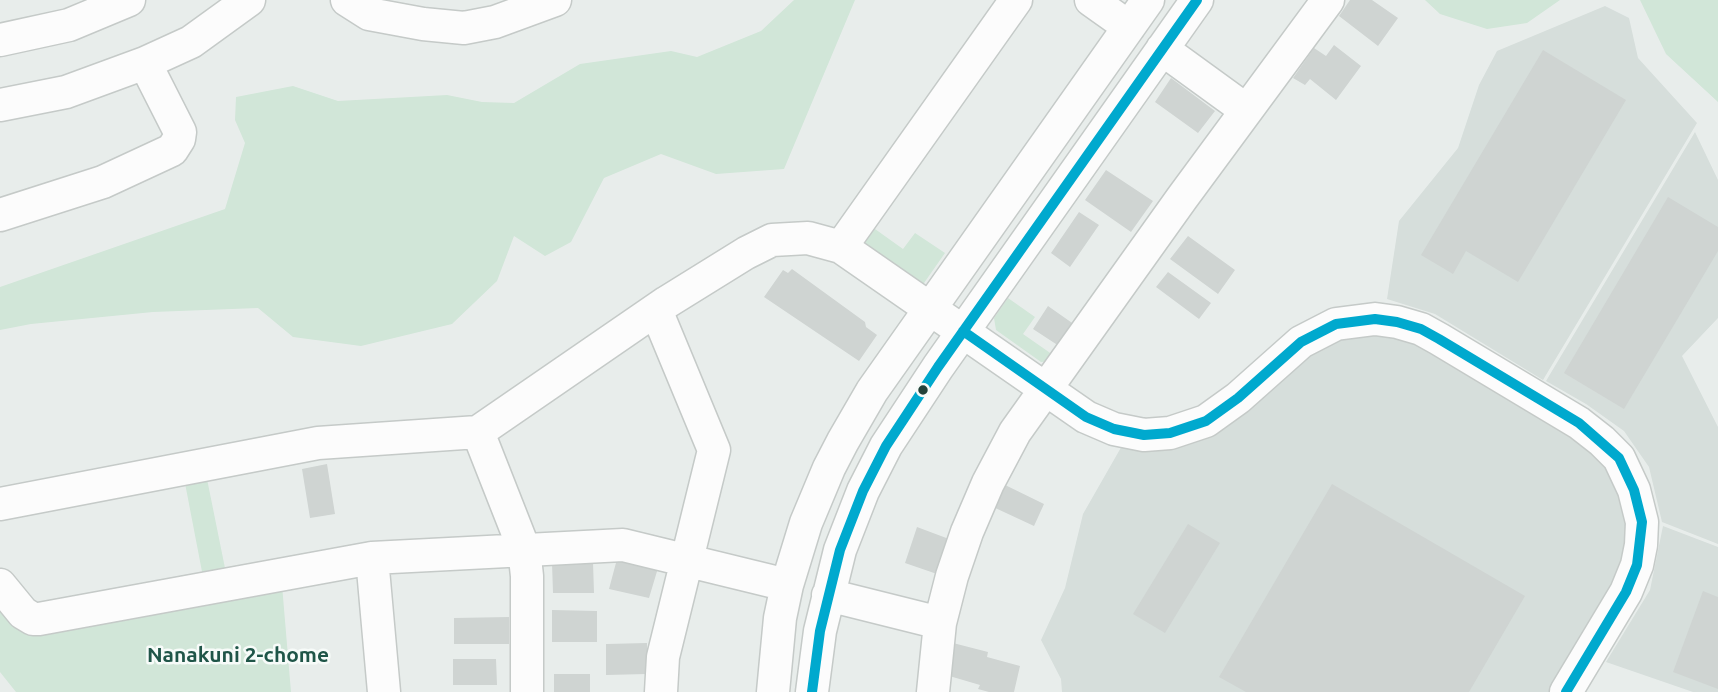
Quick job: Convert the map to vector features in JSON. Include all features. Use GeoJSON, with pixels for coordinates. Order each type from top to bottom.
{"type":"FeatureCollection","features":[{"type":"Feature","properties":{"kind":"street"},"geometry":{"type":"LineString","coordinates":[[0,40],[69,25],[129,0]]}},
{"type":"Feature","properties":{"kind":"street"},"geometry":{"type":"LineString","coordinates":[[347,0],[369,14],[425,12],[464,28],[505,19],[555,0]]}},
{"type":"Feature","properties":{"kind":"street"},"geometry":{"type":"LineString","coordinates":[[841,247],[1016,0]]}},
{"type":"Feature","properties":{"kind":"street"},"geometry":{"type":"LineString","coordinates":[[1091,0],[1129,27]]}},
{"type":"Feature","properties":{"kind":"street"},"geometry":{"type":"LineString","coordinates":[[773,692],[780,618],[787,585],[806,523],[829,468],[873,391],[1148,0]]}},
{"type":"Feature","properties":{"kind":"street"},"geometry":{"type":"LineString","coordinates":[[812,692],[820,631],[840,550],[863,491],[886,446],[1196,0]]}},
{"type":"Feature","properties":{"kind":"street"},"geometry":{"type":"LineString","coordinates":[[933,692],[940,623],[967,532],[988,483],[1016,432],[1045,388],[1328,0]]}},
{"type":"Feature","properties":{"kind":"street"},"geometry":{"type":"LineString","coordinates":[[0,105],[66,92],[145,63],[191,42],[236,4]]}},
{"type":"Feature","properties":{"kind":"street"},"geometry":{"type":"LineString","coordinates":[[1162,49],[1246,110]]}},
{"type":"Feature","properties":{"kind":"street"},"geometry":{"type":"LineString","coordinates":[[0,215],[103,182],[172,150],[180,132],[145,63]]}},
{"type":"Feature","properties":{"kind":"street"},"geometry":{"type":"LineString","coordinates":[[0,504],[139,475],[318,443],[478,432],[656,310],[746,253],[772,240],[808,238],[841,247],[1100,424],[1129,433],[1157,435],[1195,426],[1217,414],[1301,342],[1336,324],[1374,319],[1397,322],[1439,339],[1579,423],[1602,440],[1619,458],[1634,490],[1642,522],[1637,565],[1626,592],[1566,692]]}},
{"type":"Feature","properties":{"kind":"street"},"geometry":{"type":"LineString","coordinates":[[656,310],[714,450],[663,657],[661,692]]}},
{"type":"Feature","properties":{"kind":"street"},"geometry":{"type":"LineString","coordinates":[[478,432],[524,549],[527,576],[527,692]]}},
{"type":"Feature","properties":{"kind":"street"},"geometry":{"type":"LineString","coordinates":[[0,585],[23,613],[33,619],[39,619],[372,558],[623,545],[787,585]]}},
{"type":"Feature","properties":{"kind":"street"},"geometry":{"type":"LineString","coordinates":[[372,558],[384,692]]}},
{"type":"Feature","properties":{"kind":"street"},"geometry":{"type":"LineString","coordinates":[[828,595],[940,623]]}},
{"type":"Feature","properties":{"kind":"shaded area"},"geometry":{"type":"Polygon","coordinates":[[[1605,6],[1629,18],[1638,58],[1697,123],[1543,380],[1435,314],[1387,299],[1399,221],[1458,148],[1479,85],[1497,51],[1605,6]]]}},
{"type":"Feature","properties":{"kind":"shaded area"},"geometry":{"type":"Polygon","coordinates":[[[1695,132],[1718,180],[1718,318],[1682,356],[1718,427],[1718,544],[1662,522],[1649,467],[1624,431],[1586,404],[1546,381],[1695,132]]]}},
{"type":"Feature","properties":{"kind":"shaded area"},"geometry":{"type":"Polygon","coordinates":[[[1365,332],[1420,342],[1602,457],[1624,496],[1628,546],[1613,589],[1552,692],[1062,692],[1061,679],[1041,640],[1065,588],[1083,514],[1123,444],[1149,447],[1327,341],[1365,332]]]}},
{"type":"Feature","properties":{"kind":"shaded area"},"geometry":{"type":"Polygon","coordinates":[[[1663,526],[1718,547],[1718,692],[1693,692],[1606,662],[1650,590],[1663,526]]]}},
{"type":"Feature","properties":{"kind":"green space"},"geometry":{"type":"Polygon","coordinates":[[[794,0],[855,0],[784,169],[716,174],[661,154],[604,178],[571,242],[545,256],[514,236],[497,281],[452,324],[361,346],[293,337],[258,308],[153,312],[31,324],[0,330],[0,287],[225,209],[245,143],[235,120],[236,97],[293,86],[338,101],[447,95],[482,102],[514,103],[580,64],[671,51],[697,57],[761,31],[794,0]]]}},
{"type":"Feature","properties":{"kind":"green space"},"geometry":{"type":"Polygon","coordinates":[[[1425,0],[1560,0],[1527,23],[1487,29],[1440,14],[1425,0]]]}},
{"type":"Feature","properties":{"kind":"green space"},"geometry":{"type":"Polygon","coordinates":[[[1640,0],[1718,0],[1718,102],[1666,54],[1640,0]]]}},
{"type":"Feature","properties":{"kind":"green space"},"geometry":{"type":"Polygon","coordinates":[[[868,224],[903,249],[915,233],[945,253],[924,283],[914,284],[862,249],[860,235],[868,224]]]}},
{"type":"Feature","properties":{"kind":"green space"},"geometry":{"type":"Polygon","coordinates":[[[1008,298],[1035,317],[1023,334],[1056,357],[1053,361],[1041,362],[996,330],[994,318],[1008,298]]]}},
{"type":"Feature","properties":{"kind":"green space"},"geometry":{"type":"Polygon","coordinates":[[[206,474],[227,578],[204,582],[184,478],[206,474]]]}},
{"type":"Feature","properties":{"kind":"green space"},"geometry":{"type":"Polygon","coordinates":[[[282,585],[291,692],[16,692],[0,672],[0,602],[27,635],[282,585]]]}},
{"type":"Feature","properties":{"kind":"building"},"geometry":{"type":"Polygon","coordinates":[[[1350,0],[1372,0],[1398,18],[1378,46],[1339,16],[1350,0]]]}},
{"type":"Feature","properties":{"kind":"building"},"geometry":{"type":"Polygon","coordinates":[[[1334,45],[1361,66],[1336,100],[1310,79],[1305,85],[1293,78],[1314,48],[1326,56],[1334,45]]]}},
{"type":"Feature","properties":{"kind":"building"},"geometry":{"type":"Polygon","coordinates":[[[1543,50],[1626,100],[1518,282],[1466,251],[1453,274],[1421,255],[1543,50]]]}},
{"type":"Feature","properties":{"kind":"building"},"geometry":{"type":"Polygon","coordinates":[[[1171,78],[1215,111],[1198,133],[1155,102],[1171,78]]]}},
{"type":"Feature","properties":{"kind":"building"},"geometry":{"type":"Polygon","coordinates":[[[1106,170],[1153,201],[1131,232],[1085,200],[1106,170]]]}},
{"type":"Feature","properties":{"kind":"building"},"geometry":{"type":"Polygon","coordinates":[[[1668,197],[1718,227],[1718,251],[1624,409],[1564,373],[1668,197]]]}},
{"type":"Feature","properties":{"kind":"building"},"geometry":{"type":"Polygon","coordinates":[[[1079,212],[1099,225],[1070,267],[1051,253],[1079,212]]]}},
{"type":"Feature","properties":{"kind":"building"},"geometry":{"type":"Polygon","coordinates":[[[1188,236],[1235,270],[1218,294],[1170,259],[1188,236]]]}},
{"type":"Feature","properties":{"kind":"building"},"geometry":{"type":"Polygon","coordinates":[[[792,269],[865,322],[866,327],[877,335],[859,361],[764,297],[783,270],[788,273],[792,269]]]}},
{"type":"Feature","properties":{"kind":"building"},"geometry":{"type":"Polygon","coordinates":[[[1168,272],[1211,303],[1199,319],[1156,287],[1168,272]]]}},
{"type":"Feature","properties":{"kind":"building"},"geometry":{"type":"Polygon","coordinates":[[[1048,306],[1075,325],[1059,346],[1033,329],[1048,306]]]}},
{"type":"Feature","properties":{"kind":"building"},"geometry":{"type":"Polygon","coordinates":[[[327,464],[335,514],[310,518],[302,469],[327,464]]]}},
{"type":"Feature","properties":{"kind":"building"},"geometry":{"type":"Polygon","coordinates":[[[1001,483],[1044,504],[1034,526],[991,506],[1001,483]]]}},
{"type":"Feature","properties":{"kind":"building"},"geometry":{"type":"Polygon","coordinates":[[[1332,484],[1525,596],[1469,692],[1246,692],[1219,677],[1332,484]]]}},
{"type":"Feature","properties":{"kind":"building"},"geometry":{"type":"Polygon","coordinates":[[[1188,524],[1220,543],[1165,633],[1133,614],[1188,524]]]}},
{"type":"Feature","properties":{"kind":"building"},"geometry":{"type":"Polygon","coordinates":[[[917,527],[949,539],[937,574],[905,563],[917,527]]]}},
{"type":"Feature","properties":{"kind":"building"},"geometry":{"type":"Polygon","coordinates":[[[617,559],[658,568],[649,598],[609,589],[617,559]]]}},
{"type":"Feature","properties":{"kind":"building"},"geometry":{"type":"Polygon","coordinates":[[[593,562],[594,593],[553,593],[552,563],[593,562]]]}},
{"type":"Feature","properties":{"kind":"building"},"geometry":{"type":"Polygon","coordinates":[[[1703,591],[1718,597],[1718,689],[1673,672],[1703,591]]]}},
{"type":"Feature","properties":{"kind":"building"},"geometry":{"type":"Polygon","coordinates":[[[552,610],[597,611],[597,642],[552,642],[552,610]]]}},
{"type":"Feature","properties":{"kind":"building"},"geometry":{"type":"Polygon","coordinates":[[[509,617],[509,644],[454,644],[454,618],[509,617]]]}},
{"type":"Feature","properties":{"kind":"building"},"geometry":{"type":"Polygon","coordinates":[[[647,643],[647,674],[606,675],[606,644],[647,643]]]}},
{"type":"Feature","properties":{"kind":"building"},"geometry":{"type":"Polygon","coordinates":[[[953,643],[988,652],[987,657],[1020,666],[1014,692],[989,692],[978,689],[980,685],[946,675],[953,643]]]}},
{"type":"Feature","properties":{"kind":"building"},"geometry":{"type":"Polygon","coordinates":[[[453,659],[496,659],[497,685],[453,685],[453,659]]]}},
{"type":"Feature","properties":{"kind":"building"},"geometry":{"type":"Polygon","coordinates":[[[554,674],[590,674],[590,692],[554,692],[554,674]]]}},
{"type":"Feature","properties":{"kind":"transit line"},"geometry":{"type":"LineString","coordinates":[[812,692],[820,631],[840,550],[863,491],[886,446],[938,367],[1197,0]]}},
{"type":"Feature","properties":{"kind":"transit line"},"geometry":{"type":"LineString","coordinates":[[963,331],[1086,417],[1114,429],[1144,435],[1170,433],[1206,421],[1238,398],[1301,342],[1336,324],[1375,319],[1397,322],[1421,329],[1439,339],[1579,423],[1619,458],[1634,490],[1642,522],[1637,565],[1626,592],[1566,692]]}},
{"type":"Feature","properties":{"kind":"district","name":"Nanakuni 2-chome"},"geometry":{"type":"Point","coordinates":[238,655]}}]}
